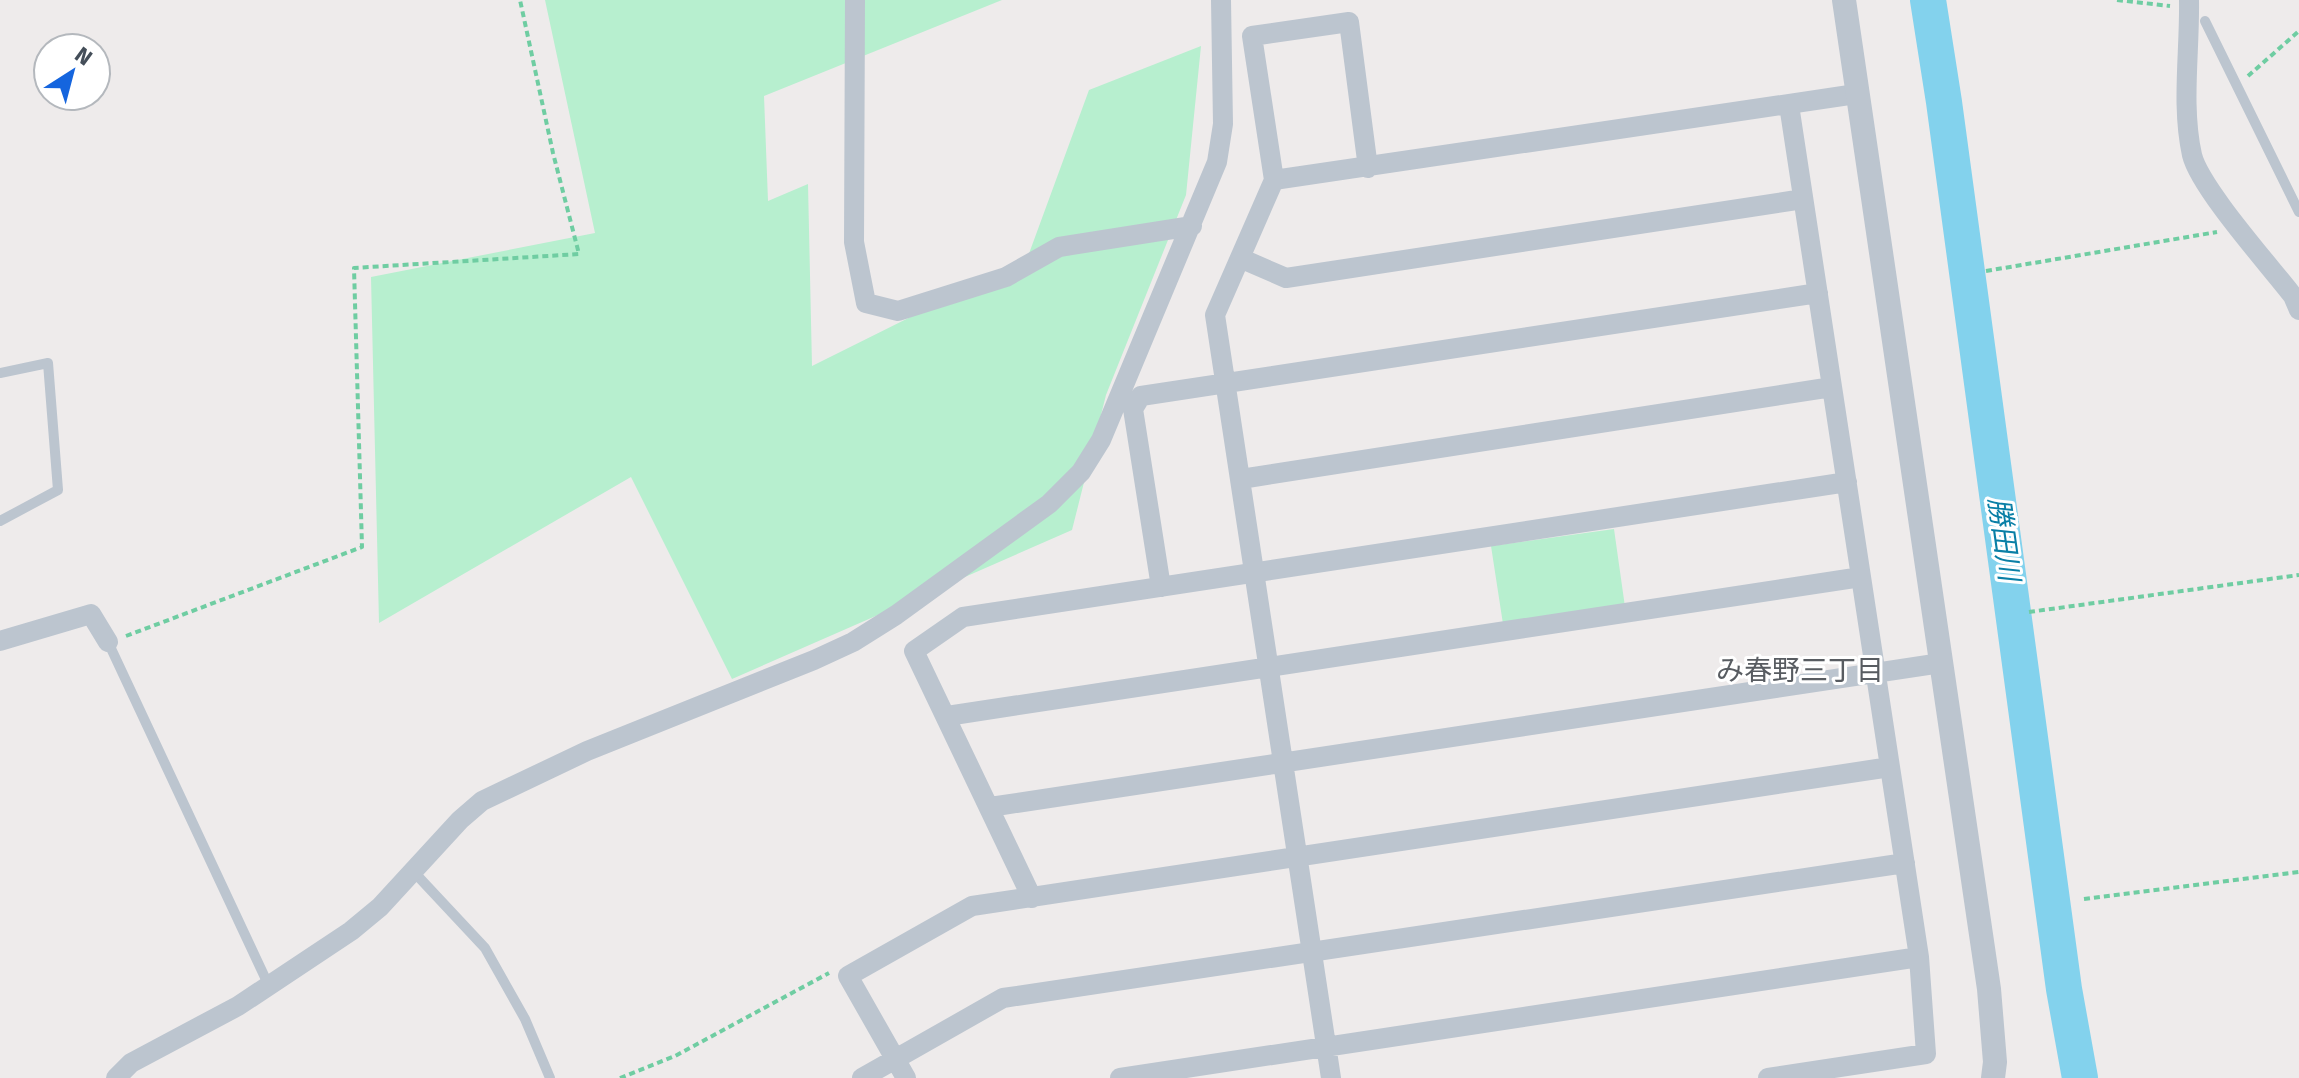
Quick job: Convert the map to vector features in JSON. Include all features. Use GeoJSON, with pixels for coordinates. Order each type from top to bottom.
{"type":"FeatureCollection","features":[{"type":"Feature","properties":{"kind":"street"},"geometry":{"type":"LineString","coordinates":[[855,0],[854,242],[866,303],[898,311],[1006,277],[1059,247],[1192,226]]}},
{"type":"Feature","properties":{"kind":"street"},"geometry":{"type":"LineString","coordinates":[[116,1078],[131,1063],[269,986],[351,931],[380,907],[460,820],[482,801],[587,751],[853,642],[941,584],[1049,504],[1081,472],[1101,440],[1217,162],[1223,124],[1221,0]]}},
{"type":"Feature","properties":{"kind":"street"},"geometry":{"type":"LineString","coordinates":[[1844,0],[1989,989],[1995,1062],[1993,1078]]}},
{"type":"Feature","properties":{"kind":"street"},"geometry":{"type":"LineString","coordinates":[[2194,10],[2186,91],[2193,157],[2208,185],[2293,296],[2299,310]]}},
{"type":"Feature","properties":{"kind":"street"},"geometry":{"type":"LineString","coordinates":[[1331,1078],[1215,315],[1274,180],[1252,36],[1349,22],[1368,168]]}},
{"type":"Feature","properties":{"kind":"street"},"geometry":{"type":"LineString","coordinates":[[1274,180],[1856,94]]}},
{"type":"Feature","properties":{"kind":"street"},"geometry":{"type":"LineString","coordinates":[[1768,1078],[1926,1054],[1919,957],[1789,105]]}},
{"type":"Feature","properties":{"kind":"street"},"geometry":{"type":"LineString","coordinates":[[1240,258],[1286,278],[1803,199]]}},
{"type":"Feature","properties":{"kind":"street"},"geometry":{"type":"LineString","coordinates":[[1161,587],[1133,409],[1141,396],[1818,293]]}},
{"type":"Feature","properties":{"kind":"street"},"geometry":{"type":"LineString","coordinates":[[1241,479],[1832,387]]}},
{"type":"Feature","properties":{"kind":"street"},"geometry":{"type":"LineString","coordinates":[[1032,898],[914,651],[963,617],[1847,482]]}},
{"type":"Feature","properties":{"kind":"street"},"geometry":{"type":"LineString","coordinates":[[947,716],[1861,577]]}},
{"type":"Feature","properties":{"kind":"street"},"geometry":{"type":"LineString","coordinates":[[0,641],[91,614],[108,642]]}},
{"type":"Feature","properties":{"kind":"street"},"geometry":{"type":"LineString","coordinates":[[990,807],[1941,663]]}},
{"type":"Feature","properties":{"kind":"street"},"geometry":{"type":"LineString","coordinates":[[906,1078],[848,976],[972,906],[1890,767]]}},
{"type":"Feature","properties":{"kind":"street"},"geometry":{"type":"LineString","coordinates":[[862,1078],[1003,998],[1905,863]]}},
{"type":"Feature","properties":{"kind":"street"},"geometry":{"type":"LineString","coordinates":[[1120,1078],[1919,957]]}},
{"type":"Feature","properties":{"kind":"lane"},"geometry":{"type":"LineString","coordinates":[[2194,10],[2237,86],[2299,212]]}},
{"type":"Feature","properties":{"kind":"lane"},"geometry":{"type":"LineString","coordinates":[[0,373],[48,363],[58,490],[0,521]]}},
{"type":"Feature","properties":{"kind":"lane"},"geometry":{"type":"LineString","coordinates":[[108,642],[269,986]]}},
{"type":"Feature","properties":{"kind":"lane"},"geometry":{"type":"LineString","coordinates":[[413,871],[485,948],[525,1019],[550,1078]]}},
{"type":"Feature","properties":{"kind":"path"},"geometry":{"type":"LineString","coordinates":[[108,642],[362,547],[354,268],[579,254],[553,153],[520,0]]}},
{"type":"Feature","properties":{"kind":"path"},"geometry":{"type":"LineString","coordinates":[[2117,0],[2194,10]]}},
{"type":"Feature","properties":{"kind":"path"},"geometry":{"type":"LineString","coordinates":[[2237,86],[2299,31]]}},
{"type":"Feature","properties":{"kind":"path"},"geometry":{"type":"LineString","coordinates":[[1986,271],[2239,228]]}},
{"type":"Feature","properties":{"kind":"path"},"geometry":{"type":"LineString","coordinates":[[2029,612],[2299,575]]}},
{"type":"Feature","properties":{"kind":"path"},"geometry":{"type":"LineString","coordinates":[[2084,899],[2299,872]]}},
{"type":"Feature","properties":{"kind":"path"},"geometry":{"type":"LineString","coordinates":[[620,1078],[675,1056],[840,967],[848,976]]}},
{"type":"Feature","properties":{"kind":"green space"},"geometry":{"type":"Polygon","coordinates":[[[545,0],[1002,0],[764,96],[768,201],[808,184],[812,366],[1027,259],[1089,90],[1201,46],[1186,195],[1106,395],[1072,530],[732,679],[631,477],[379,623],[371,277],[595,233],[545,0]]]}},
{"type":"Feature","properties":{"kind":"green space"},"geometry":{"type":"Polygon","coordinates":[[[1614,529],[1625,607],[1503,624],[1491,546],[1614,529]]]}},
{"type":"Feature","properties":{"kind":"waterway","name":"勝田川"},"geometry":{"type":"LineString","coordinates":[[1928,0],[2064,989],[2080,1078]]}},
{"type":"Feature","properties":{"kind":"district","name":"み春野三丁目"},"geometry":{"type":"Point","coordinates":[1800,670]}}]}
